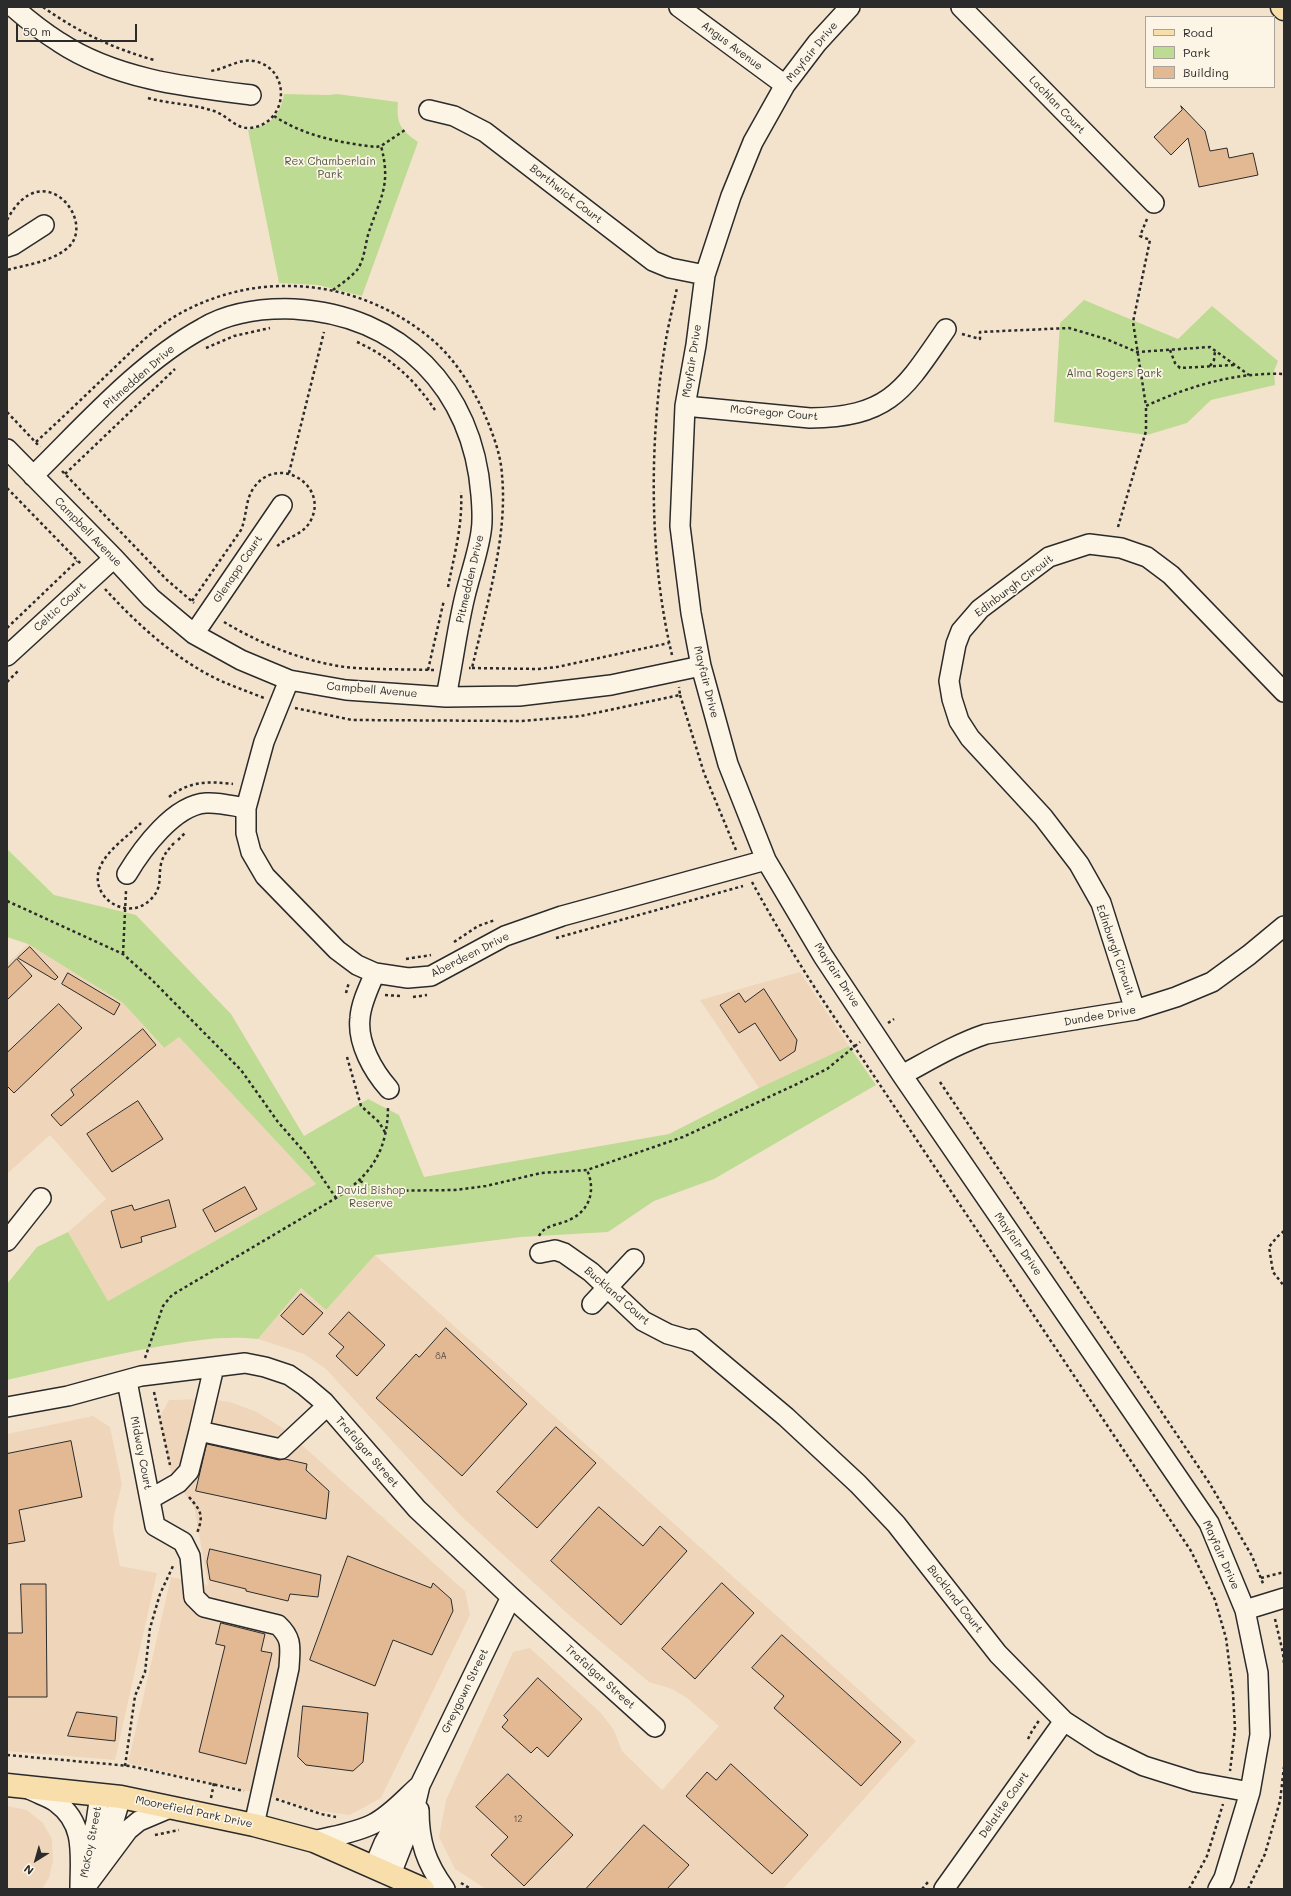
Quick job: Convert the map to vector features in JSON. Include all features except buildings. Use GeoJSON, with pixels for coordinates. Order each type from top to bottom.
{"type":"FeatureCollection","features":[{"type":"Feature","properties":{"kind":"main road","name":"Moorefield Park Drive"},"geometry":{"type":"LineString","coordinates":[[15,1785],[111,1796],[254,1824],[314,1841],[423,1889]]}},
{"type":"Feature","properties":{"kind":"street"},"geometry":{"type":"LineString","coordinates":[[13,7],[31,23],[60,43],[89,58],[131,74],[182,86],[251,95]]}},
{"type":"Feature","properties":{"kind":"street","name":"Angus Avenue"},"geometry":{"type":"LineString","coordinates":[[679,7],[785,85]]}},
{"type":"Feature","properties":{"kind":"street","name":"Mayfair Drive"},"geometry":{"type":"LineString","coordinates":[[850,7],[817,43],[785,85],[750,149],[731,196],[705,274],[696,345],[684,406],[680,526],[691,613],[701,666],[728,764],[766,860],[823,956],[902,1075],[1209,1523],[1245,1610],[1258,1673],[1260,1727],[1260,1735],[1250,1792],[1224,1878],[1218,1889]]}},
{"type":"Feature","properties":{"kind":"street","name":"Lachlan Court"},"geometry":{"type":"LineString","coordinates":[[961,7],[1154,203]]}},
{"type":"Feature","properties":{"kind":"street","name":"Borthwick Court"},"geometry":{"type":"LineString","coordinates":[[429,110],[454,116],[485,132],[653,261],[670,268],[705,274]]}},
{"type":"Feature","properties":{"kind":"street"},"geometry":{"type":"LineString","coordinates":[[7,247],[13,245],[44,224]]}},
{"type":"Feature","properties":{"kind":"street","name":"Pitmedden Drive"},"geometry":{"type":"LineString","coordinates":[[34,476],[132,381],[163,354],[204,327],[246,311],[282,309],[321,311],[362,324],[387,335],[424,363],[455,402],[469,434],[478,464],[481,497],[481,532],[464,597],[446,697]]}},
{"type":"Feature","properties":{"kind":"street","name":"McGregor Court"},"geometry":{"type":"LineString","coordinates":[[684,406],[810,418],[829,418],[861,412],[879,405],[904,387],[914,376],[946,329]]}},
{"type":"Feature","properties":{"kind":"street","name":"Campbell Avenue"},"geometry":{"type":"LineString","coordinates":[[7,449],[151,598],[194,634],[241,660],[289,680],[346,690],[446,697],[519,696],[611,685],[701,666]]}},
{"type":"Feature","properties":{"kind":"street","name":"Glenapp Court"},"geometry":{"type":"LineString","coordinates":[[194,634],[282,505]]}},
{"type":"Feature","properties":{"kind":"street","name":"Edinburgh Circuit"},"geometry":{"type":"LineString","coordinates":[[1135,1010],[1101,903],[1079,864],[1043,817],[970,738],[959,720],[952,699],[949,681],[953,656],[961,631],[980,609],[1049,557],[1089,544],[1115,546],[1147,557],[1171,575],[1284,692]]}},
{"type":"Feature","properties":{"kind":"street","name":"Celtic Court"},"geometry":{"type":"LineString","coordinates":[[7,656],[114,558]]}},
{"type":"Feature","properties":{"kind":"street","name":"Aberdeen Drive"},"geometry":{"type":"LineString","coordinates":[[289,680],[271,705],[264,742],[237,807],[251,852],[265,876],[336,950],[357,965],[372,982],[432,976],[505,936],[562,916],[766,860]]}},
{"type":"Feature","properties":{"kind":"street"},"geometry":{"type":"LineString","coordinates":[[127,874],[146,845],[177,815],[191,806],[205,803],[237,807]]}},
{"type":"Feature","properties":{"kind":"street","name":"Dundee Drive"},"geometry":{"type":"LineString","coordinates":[[902,1075],[964,1041],[986,1034],[1135,1010],[1176,997],[1212,982],[1249,955],[1284,926]]}},
{"type":"Feature","properties":{"kind":"street"},"geometry":{"type":"LineString","coordinates":[[372,982],[360,1018],[362,1037],[369,1060],[378,1077],[389,1089]]}},
{"type":"Feature","properties":{"kind":"street"},"geometry":{"type":"LineString","coordinates":[[7,1242],[41,1198]]}},
{"type":"Feature","properties":{"kind":"street","name":"Buckland Court"},"geometry":{"type":"LineString","coordinates":[[545,1252],[557,1250],[567,1255],[591,1272],[631,1310],[651,1326],[673,1336],[695,1340],[786,1417],[858,1484],[896,1524],[998,1654],[1064,1721],[1101,1745],[1144,1766],[1195,1782],[1250,1792]]}},
{"type":"Feature","properties":{"kind":"street"},"geometry":{"type":"LineString","coordinates":[[592,1304],[634,1259]]}},
{"type":"Feature","properties":{"kind":"street","name":"Trafalgar Street"},"geometry":{"type":"LineString","coordinates":[[7,1407],[68,1396],[134,1378],[245,1363],[265,1366],[289,1375],[305,1386],[327,1406],[417,1509],[511,1597],[655,1727]]}},
{"type":"Feature","properties":{"kind":"street"},"geometry":{"type":"LineString","coordinates":[[150,1499],[178,1483],[189,1471],[214,1367]]}},
{"type":"Feature","properties":{"kind":"street","name":"Midway Court"},"geometry":{"type":"LineString","coordinates":[[134,1378],[155,1526],[183,1542],[186,1550]]}},
{"type":"Feature","properties":{"kind":"street"},"geometry":{"type":"LineString","coordinates":[[199,1431],[281,1449],[327,1406]]}},
{"type":"Feature","properties":{"kind":"street"},"geometry":{"type":"LineString","coordinates":[[186,1550],[190,1556],[194,1597],[204,1607],[278,1625],[286,1633],[290,1642],[289,1668],[254,1824]]}},
{"type":"Feature","properties":{"kind":"street","name":"Greygown Street"},"geometry":{"type":"LineString","coordinates":[[314,1841],[361,1829],[373,1824],[384,1818],[420,1785],[511,1597]]}},
{"type":"Feature","properties":{"kind":"street"},"geometry":{"type":"LineString","coordinates":[[1245,1610],[1277,1600]]}},
{"type":"Feature","properties":{"kind":"street","name":"Delatite Court"},"geometry":{"type":"LineString","coordinates":[[944,1889],[1064,1721]]}},
{"type":"Feature","properties":{"kind":"street"},"geometry":{"type":"LineString","coordinates":[[15,1785],[57,1803],[76,1826],[79,1834],[82,1889]]}},
{"type":"Feature","properties":{"kind":"street"},"geometry":{"type":"LineString","coordinates":[[383,1871],[384,1843],[398,1817],[420,1785]]}},
{"type":"Feature","properties":{"kind":"street","name":"Greygown Street"},"geometry":{"type":"LineString","coordinates":[[420,1785],[419,1827],[422,1841],[433,1872],[445,1889]]}},
{"type":"Feature","properties":{"kind":"street","name":"McKoy Street"},"geometry":{"type":"LineString","coordinates":[[82,1889],[111,1796]]}},
{"type":"Feature","properties":{"kind":"street"},"geometry":{"type":"LineString","coordinates":[[82,1889],[128,1830],[139,1821],[172,1807]]}},
{"type":"Feature","properties":{"kind":"path"},"geometry":{"type":"LineString","coordinates":[[274,116],[294,127],[329,139],[357,144],[381,146],[405,130]]}},
{"type":"Feature","properties":{"kind":"path"},"geometry":{"type":"LineString","coordinates":[[333,290],[359,267],[371,227],[382,199],[386,169],[381,146]]}},
{"type":"Feature","properties":{"kind":"path"},"geometry":{"type":"LineString","coordinates":[[1118,527],[1146,431],[1146,406],[1133,322],[1150,240],[1140,236],[1154,203]]}},
{"type":"Feature","properties":{"kind":"path"},"geometry":{"type":"LineString","coordinates":[[36,442],[148,336],[179,314],[217,297],[252,288],[289,285],[333,290],[367,300],[407,322],[429,337],[468,382],[480,403],[491,430],[502,473],[501,537],[472,668]]}},
{"type":"Feature","properties":{"kind":"path"},"geometry":{"type":"LineString","coordinates":[[7,488],[131,617],[168,648],[220,681],[265,699],[271,705],[352,720],[522,721],[581,716],[680,695],[669,643],[658,569],[655,457],[657,417],[665,345],[677,288]]}},
{"type":"Feature","properties":{"kind":"path"},"geometry":{"type":"LineString","coordinates":[[202,351],[234,336],[276,327]]}},
{"type":"Feature","properties":{"kind":"path"},"geometry":{"type":"LineString","coordinates":[[946,329],[980,339],[980,332],[1069,328],[1106,339],[1137,352],[1209,347],[1250,375]]}},
{"type":"Feature","properties":{"kind":"path"},"geometry":{"type":"LineString","coordinates":[[317,331],[329,333]]}},
{"type":"Feature","properties":{"kind":"path"},"geometry":{"type":"LineString","coordinates":[[288,473],[324,332]]}},
{"type":"Feature","properties":{"kind":"path"},"geometry":{"type":"LineString","coordinates":[[353,341],[382,356],[402,371],[428,400],[438,414]]}},
{"type":"Feature","properties":{"kind":"path"},"geometry":{"type":"LineString","coordinates":[[1209,366],[1215,358],[1214,349]]}},
{"type":"Feature","properties":{"kind":"path"},"geometry":{"type":"LineString","coordinates":[[1170,350],[1173,360],[1180,368],[1235,365]]}},
{"type":"Feature","properties":{"kind":"path"},"geometry":{"type":"LineString","coordinates":[[65,474],[180,365]]}},
{"type":"Feature","properties":{"kind":"path"},"geometry":{"type":"LineString","coordinates":[[1146,406],[1201,385],[1224,379],[1250,375],[1284,374]]}},
{"type":"Feature","properties":{"kind":"path"},"geometry":{"type":"LineString","coordinates":[[7,412],[50,459],[168,580],[208,613],[254,640],[290,654],[346,667],[428,670],[472,668],[538,669],[558,667],[669,643]]}},
{"type":"Feature","properties":{"kind":"path"},"geometry":{"type":"LineString","coordinates":[[446,593],[459,535],[462,507],[461,487]]}},
{"type":"Feature","properties":{"kind":"path"},"geometry":{"type":"LineString","coordinates":[[7,628],[77,561]]}},
{"type":"Feature","properties":{"kind":"path"},"geometry":{"type":"LineString","coordinates":[[428,670],[445,599]]}},
{"type":"Feature","properties":{"kind":"path"},"geometry":{"type":"LineString","coordinates":[[236,777],[237,807]]}},
{"type":"Feature","properties":{"kind":"path"},"geometry":{"type":"LineString","coordinates":[[123,954],[126,926],[127,874]]}},
{"type":"Feature","properties":{"kind":"path"},"geometry":{"type":"LineString","coordinates":[[551,940],[753,883]]}},
{"type":"Feature","properties":{"kind":"path"},"geometry":{"type":"LineString","coordinates":[[7,901],[123,954],[157,985],[241,1070],[278,1122],[306,1154],[336,1198]]}},
{"type":"Feature","properties":{"kind":"path"},"geometry":{"type":"LineString","coordinates":[[343,978],[349,982],[372,982],[384,995],[404,996]]}},
{"type":"Feature","properties":{"kind":"path"},"geometry":{"type":"LineString","coordinates":[[411,996],[430,995]]}},
{"type":"Feature","properties":{"kind":"path"},"geometry":{"type":"LineString","coordinates":[[360,1181],[379,1191],[455,1190],[486,1186],[541,1173],[587,1170],[683,1138],[827,1069],[854,1046],[875,1033]]}},
{"type":"Feature","properties":{"kind":"path"},"geometry":{"type":"LineString","coordinates":[[854,1046],[1191,1551],[1214,1600],[1226,1638],[1233,1693],[1235,1729],[1227,1788],[1220,1819],[1207,1856],[1189,1889]]}},
{"type":"Feature","properties":{"kind":"path"},"geometry":{"type":"LineString","coordinates":[[940,1082],[1210,1484],[1252,1556],[1261,1578],[1277,1600],[1284,1663]]}},
{"type":"Feature","properties":{"kind":"path"},"geometry":{"type":"LineString","coordinates":[[125,1766],[135,1696],[145,1672],[150,1628],[160,1594],[172,1568],[195,1538],[202,1520],[197,1506],[172,1474],[154,1393],[134,1378],[161,1312],[172,1295],[336,1198],[360,1181],[384,1144],[388,1124],[389,1089]]}},
{"type":"Feature","properties":{"kind":"path"},"geometry":{"type":"LineString","coordinates":[[545,1252],[539,1238],[540,1234],[551,1226],[575,1218],[586,1207],[591,1195],[591,1178],[587,1170]]}},
{"type":"Feature","properties":{"kind":"path"},"geometry":{"type":"LineString","coordinates":[[1284,1231],[1277,1237],[1269,1248],[1273,1272],[1284,1286]]}},
{"type":"Feature","properties":{"kind":"path"},"geometry":{"type":"LineString","coordinates":[[1261,1578],[1284,1572]]}},
{"type":"Feature","properties":{"kind":"path"},"geometry":{"type":"LineString","coordinates":[[1248,1889],[1264,1854],[1280,1801],[1284,1767]]}},
{"type":"Feature","properties":{"kind":"path"},"geometry":{"type":"LineString","coordinates":[[207,1814],[214,1783]]}},
{"type":"Feature","properties":{"kind":"path"},"geometry":{"type":"LineString","coordinates":[[150,1836],[168,1831],[182,1830]]}},
{"type":"Feature","properties":{"kind":"shaded area"},"geometry":{"type":"Polygon","coordinates":[[[28,944],[123,1003],[163,1048],[179,1037],[316,1184],[108,1301],[68,1232],[106,1199],[50,1135],[7,1174],[7,964],[28,944]]]}},
{"type":"Feature","properties":{"kind":"shaded area"},"geometry":{"type":"Polygon","coordinates":[[[800,972],[849,1046],[759,1088],[700,1000],[800,972]]]}},
{"type":"Feature","properties":{"kind":"shaded area"},"geometry":{"type":"Polygon","coordinates":[[[375,1255],[916,1741],[783,1889],[486,1889],[455,1869],[439,1837],[446,1800],[513,1652],[530,1648],[600,1712],[614,1730],[622,1751],[662,1790],[719,1726],[687,1698],[672,1689],[649,1682],[570,1616],[461,1516],[326,1369],[304,1354],[258,1339],[301,1288],[326,1310],[375,1255]]]}},
{"type":"Feature","properties":{"kind":"shaded area"},"geometry":{"type":"Polygon","coordinates":[[[209,1399],[230,1402],[257,1412],[284,1429],[465,1591],[470,1615],[381,1798],[350,1815],[312,1810],[285,1800],[128,1763],[171,1577],[208,1585],[194,1506],[174,1480],[170,1469],[159,1418],[169,1400],[209,1399]]]}},
{"type":"Feature","properties":{"kind":"shaded area"},"geometry":{"type":"Polygon","coordinates":[[[93,1416],[110,1427],[122,1484],[114,1516],[113,1530],[120,1566],[157,1573],[115,1760],[7,1751],[7,1434],[93,1416]]]}},
{"type":"Feature","properties":{"kind":"shaded area"},"geometry":{"type":"Polygon","coordinates":[[[7,1806],[27,1810],[43,1823],[52,1839],[53,1861],[49,1878],[42,1889],[7,1889],[7,1806]]]}},
{"type":"Feature","properties":{"kind":"green space","name":"Rex Chamberlain Park"},"geometry":{"type":"Polygon","coordinates":[[[284,94],[337,94],[398,102],[398,116],[401,126],[407,134],[418,142],[362,296],[318,285],[279,283],[248,130],[262,126],[273,119],[280,109],[284,94]]]}},
{"type":"Feature","properties":{"kind":"green space","name":"Alma Rogers Park"},"geometry":{"type":"Polygon","coordinates":[[[1084,300],[1178,339],[1212,306],[1278,361],[1274,371],[1275,385],[1211,400],[1187,423],[1147,435],[1054,422],[1060,323],[1084,300]]]}},
{"type":"Feature","properties":{"kind":"green space","name":"David Bishop Reserve"},"geometry":{"type":"Polygon","coordinates":[[[7,849],[54,895],[136,915],[231,1014],[304,1136],[368,1099],[399,1115],[424,1177],[669,1134],[759,1088],[849,1046],[876,1085],[714,1179],[654,1201],[608,1232],[521,1237],[375,1255],[326,1310],[301,1288],[258,1339],[219,1338],[156,1347],[7,1380],[7,1284],[37,1247],[68,1232],[108,1301],[316,1184],[179,1037],[164,1048],[123,1003],[28,944],[7,937],[7,849]]]}}]}
